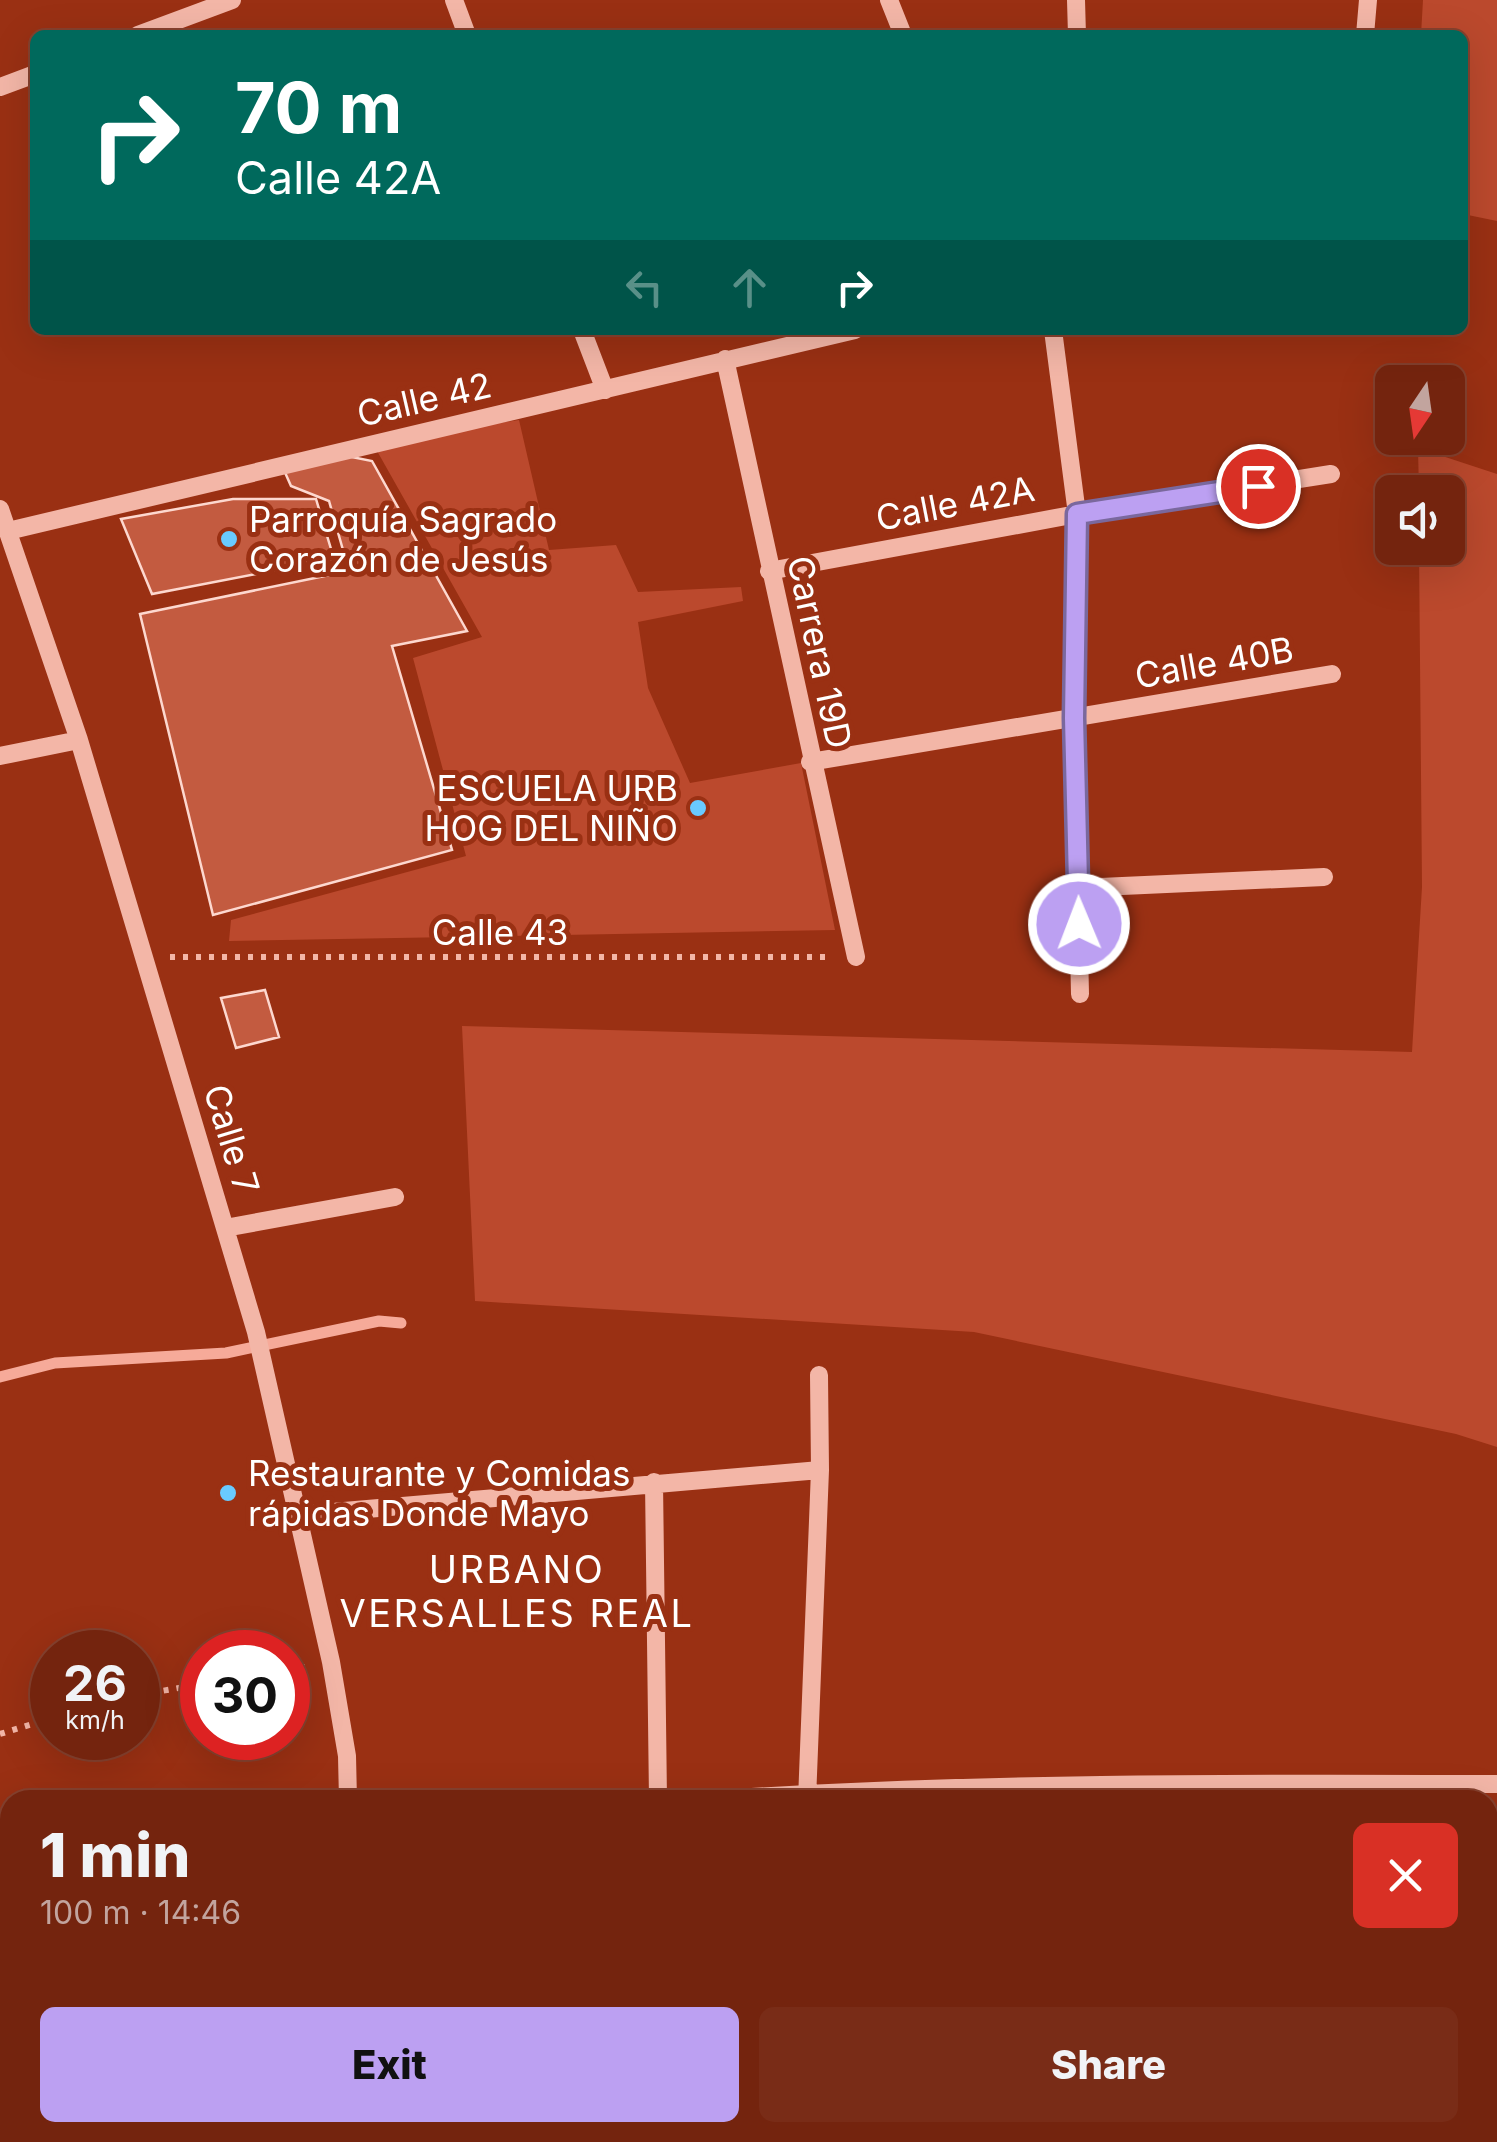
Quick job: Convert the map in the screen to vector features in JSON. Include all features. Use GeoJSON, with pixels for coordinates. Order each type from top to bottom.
{"type":"FeatureCollection","features":[{"type":"Feature","properties":{"kind":"street"},"geometry":{"type":"LineString","coordinates":[[151,30],[232,0]]}},
{"type":"Feature","properties":{"kind":"street"},"geometry":{"type":"LineString","coordinates":[[454,0],[465,30]]}},
{"type":"Feature","properties":{"kind":"street"},"geometry":{"type":"LineString","coordinates":[[889,0],[901,30]]}},
{"type":"Feature","properties":{"kind":"street"},"geometry":{"type":"LineString","coordinates":[[1076,0],[1077,30]]}},
{"type":"Feature","properties":{"kind":"street"},"geometry":{"type":"LineString","coordinates":[[1366,30],[1368,0]]}},
{"type":"Feature","properties":{"kind":"street"},"geometry":{"type":"LineString","coordinates":[[0,87],[30,76]]}},
{"type":"Feature","properties":{"kind":"street"},"geometry":{"type":"LineString","coordinates":[[584,335],[605,390]]}},
{"type":"Feature","properties":{"kind":"street","name":"Calle 42"},"geometry":{"type":"LineString","coordinates":[[8,530],[833,335]]}},
{"type":"Feature","properties":{"kind":"street"},"geometry":{"type":"LineString","coordinates":[[1055,335],[1077,514],[1074,718],[1080,994]]}},
{"type":"Feature","properties":{"kind":"street","name":"Carrera 19D"},"geometry":{"type":"LineString","coordinates":[[725,360],[810,762],[856,957]]}},
{"type":"Feature","properties":{"kind":"street","name":"Calle 42A"},"geometry":{"type":"LineString","coordinates":[[770,571],[1077,514],[1331,474]]}},
{"type":"Feature","properties":{"kind":"street","name":"Calle 7"},"geometry":{"type":"LineString","coordinates":[[0,509],[79,740],[256,1332],[331,1662],[347,1756],[348,1790]]}},
{"type":"Feature","properties":{"kind":"street","name":"Calle 40B"},"geometry":{"type":"LineString","coordinates":[[810,762],[1332,674]]}},
{"type":"Feature","properties":{"kind":"street"},"geometry":{"type":"LineString","coordinates":[[0,756],[79,740]]}},
{"type":"Feature","properties":{"kind":"street"},"geometry":{"type":"LineString","coordinates":[[1078,888],[1324,877]]}},
{"type":"Feature","properties":{"kind":"street"},"geometry":{"type":"LineString","coordinates":[[225,1228],[395,1197]]}},
{"type":"Feature","properties":{"kind":"street"},"geometry":{"type":"LineString","coordinates":[[808,1790],[820,1470],[819,1375]]}},
{"type":"Feature","properties":{"kind":"street"},"geometry":{"type":"LineString","coordinates":[[297,1515],[820,1470]]}},
{"type":"Feature","properties":{"kind":"street"},"geometry":{"type":"LineString","coordinates":[[654,1482],[658,1790]]}},
{"type":"Feature","properties":{"kind":"street"},"geometry":{"type":"LineString","coordinates":[[1472,1790],[1497,1784]]}},
{"type":"Feature","properties":{"kind":"street"},"geometry":{"type":"LineString","coordinates":[[0,1938],[0,1956]]}},
{"type":"Feature","properties":{"kind":"path","name":"Calle 43"},"geometry":{"type":"LineString","coordinates":[[144,957],[856,957]]}},
{"type":"Feature","properties":{"kind":"path"},"geometry":{"type":"LineString","coordinates":[[0,1734],[30,1725]]}},
{"type":"Feature","properties":{"kind":"shaded area"},"geometry":{"type":"Polygon","coordinates":[[[1423,0],[1497,0],[1497,221],[1468,215],[1468,30],[1421,30],[1423,0]]]}},
{"type":"Feature","properties":{"kind":"shaded area"},"geometry":{"type":"Polygon","coordinates":[[[519,420],[549,550],[616,545],[638,592],[741,587],[743,601],[638,622],[648,688],[690,783],[801,763],[835,930],[229,941],[231,920],[466,856],[413,658],[482,637],[372,442],[519,420]]]}},
{"type":"Feature","properties":{"kind":"shaded area"},"geometry":{"type":"Polygon","coordinates":[[[1418,455],[1439,455],[1497,474],[1497,1447],[1456,1434],[974,1332],[475,1301],[462,1026],[1412,1052],[1422,887],[1419,565],[1465,565],[1465,475],[1419,475],[1418,455]]]}},
{"type":"Feature","properties":{"kind":"building"},"geometry":{"type":"Polygon","coordinates":[[[342,455],[372,461],[467,631],[392,646],[452,850],[213,915],[140,614],[349,571],[329,501],[291,486],[283,468],[342,455]]]}},
{"type":"Feature","properties":{"kind":"building","name":"Parroquía Sagrado Corazón de Jesús"},"geometry":{"type":"Polygon","coordinates":[[[233,499],[316,499],[334,559],[152,594],[121,519],[233,499]]]}},
{"type":"Feature","properties":{"kind":"building"},"geometry":{"type":"Polygon","coordinates":[[[265,990],[279,1037],[236,1048],[221,998],[265,990]]]}},
{"type":"Feature","properties":{"kind":"waterway"},"geometry":{"type":"LineString","coordinates":[[0,1377],[55,1363],[226,1353],[379,1321],[401,1323]]}},
{"type":"Feature","properties":{"kind":"place","name":"Parroquía Sagrado Corazón de Jesús"},"geometry":{"type":"Point","coordinates":[229,539]}},
{"type":"Feature","properties":{"kind":"place","name":"ESCUELA URB HOG DEL NIÑO"},"geometry":{"type":"Point","coordinates":[698,808]}},
{"type":"Feature","properties":{"kind":"place","name":"Restaurante y Comidas rápidas Donde Mayo"},"geometry":{"type":"Point","coordinates":[228,1493]}},
{"type":"Feature","properties":{"kind":"district","name":"URBANO VERSALLES REAL"},"geometry":{"type":"Point","coordinates":[517,1591]}},
{"type":"Feature","properties":{"kind":"route"},"geometry":{"type":"LineString","coordinates":[[1079,924],[1074,718],[1077,514],[1258,486]]}}]}
